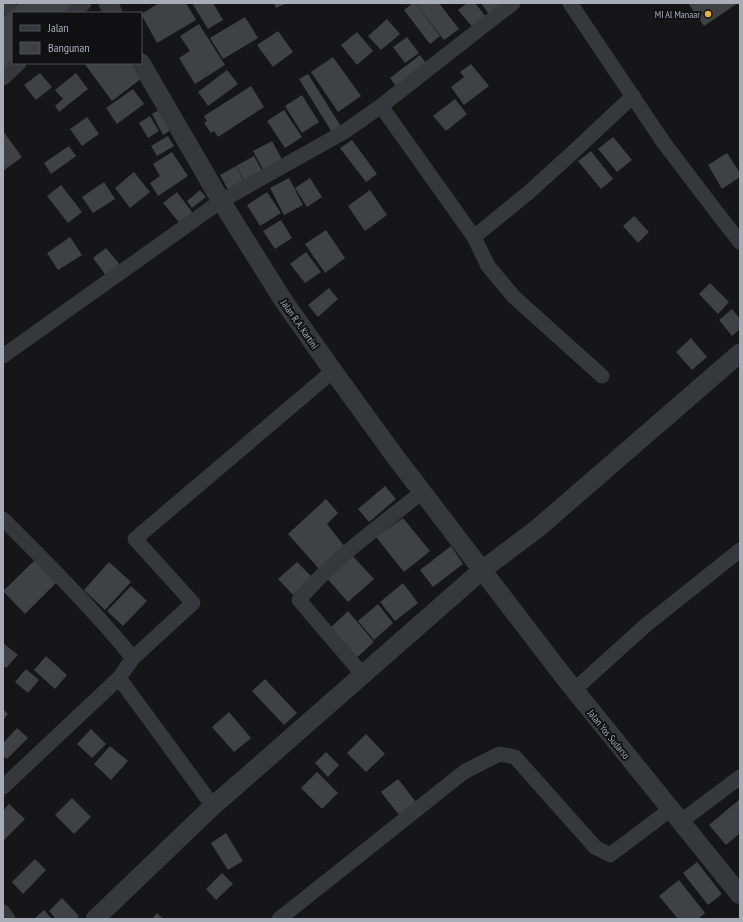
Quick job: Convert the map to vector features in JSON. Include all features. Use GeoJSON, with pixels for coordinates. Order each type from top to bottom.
{"type":"FeatureCollection","features":[{"type":"Feature","properties":{"kind":"street"},"geometry":{"type":"LineString","coordinates":[[3,8],[9,3]]}},
{"type":"Feature","properties":{"kind":"street"},"geometry":{"type":"LineString","coordinates":[[75,12],[84,3]]}},
{"type":"Feature","properties":{"kind":"street"},"geometry":{"type":"LineString","coordinates":[[108,3],[112,12]]}},
{"type":"Feature","properties":{"kind":"street"},"geometry":{"type":"LineString","coordinates":[[3,356],[221,201],[344,132],[381,106],[513,3]]}},
{"type":"Feature","properties":{"kind":"street"},"geometry":{"type":"LineString","coordinates":[[570,3],[664,143],[740,242]]}},
{"type":"Feature","properties":{"kind":"street"},"geometry":{"type":"LineString","coordinates":[[3,78],[18,64]]}},
{"type":"Feature","properties":{"kind":"street","name":"Jalan R.A. Kartini"},"geometry":{"type":"LineString","coordinates":[[142,64],[221,201],[283,300],[333,371],[482,571]]}},
{"type":"Feature","properties":{"kind":"street"},"geometry":{"type":"LineString","coordinates":[[474,237],[570,156],[633,96]]}},
{"type":"Feature","properties":{"kind":"street"},"geometry":{"type":"LineString","coordinates":[[381,106],[474,237],[488,266],[514,297],[602,376]]}},
{"type":"Feature","properties":{"kind":"street"},"geometry":{"type":"LineString","coordinates":[[95,919],[213,806],[362,675],[482,571],[538,528],[740,354]]}},
{"type":"Feature","properties":{"kind":"street"},"geometry":{"type":"LineString","coordinates":[[3,787],[119,678],[133,658],[193,603],[135,539],[333,371]]}},
{"type":"Feature","properties":{"kind":"street"},"geometry":{"type":"LineString","coordinates":[[362,675],[299,600],[323,573],[422,492]]}},
{"type":"Feature","properties":{"kind":"street"},"geometry":{"type":"LineString","coordinates":[[3,519],[58,575],[133,658]]}},
{"type":"Feature","properties":{"kind":"street"},"geometry":{"type":"LineString","coordinates":[[574,690],[646,625],[740,550]]}},
{"type":"Feature","properties":{"kind":"street","name":"Jalan Yos Sudarso"},"geometry":{"type":"LineString","coordinates":[[482,571],[574,690],[740,894]]}},
{"type":"Feature","properties":{"kind":"street"},"geometry":{"type":"LineString","coordinates":[[119,678],[213,806]]}},
{"type":"Feature","properties":{"kind":"street"},"geometry":{"type":"LineString","coordinates":[[279,919],[464,772],[499,754],[515,757],[595,847],[610,855],[675,815],[740,778]]}},
{"type":"Feature","properties":{"kind":"street"},"geometry":{"type":"LineString","coordinates":[[3,912],[8,919]]}},
{"type":"Feature","properties":{"kind":"building"},"geometry":{"type":"Polygon","coordinates":[[[19,3],[81,3],[71,12],[12,12],[12,62],[3,70],[3,17],[19,3]]]}},
{"type":"Feature","properties":{"kind":"building"},"geometry":{"type":"Polygon","coordinates":[[[159,3],[186,3],[196,20],[157,43],[142,13],[159,3]]]}},
{"type":"Feature","properties":{"kind":"building"},"geometry":{"type":"Polygon","coordinates":[[[192,3],[213,3],[223,20],[208,29],[192,3]]]}},
{"type":"Feature","properties":{"kind":"building"},"geometry":{"type":"Polygon","coordinates":[[[274,3],[287,3],[276,8],[274,3]]]}},
{"type":"Feature","properties":{"kind":"building"},"geometry":{"type":"Polygon","coordinates":[[[415,3],[440,36],[430,44],[404,10],[415,3]]]}},
{"type":"Feature","properties":{"kind":"building"},"geometry":{"type":"Polygon","coordinates":[[[415,3],[439,3],[459,29],[444,40],[415,3]]]}},
{"type":"Feature","properties":{"kind":"building"},"geometry":{"type":"Polygon","coordinates":[[[467,3],[475,3],[487,18],[474,29],[458,10],[467,3]]]}},
{"type":"Feature","properties":{"kind":"building"},"geometry":{"type":"Polygon","coordinates":[[[481,3],[511,3],[491,17],[481,3]]]}},
{"type":"Feature","properties":{"kind":"building","name":"MI Al Manaar"},"geometry":{"type":"Polygon","coordinates":[[[688,3],[738,3],[704,26],[688,3]]]}},
{"type":"Feature","properties":{"kind":"building"},"geometry":{"type":"Polygon","coordinates":[[[245,17],[258,38],[223,59],[210,38],[245,17]]]}},
{"type":"Feature","properties":{"kind":"building"},"geometry":{"type":"Polygon","coordinates":[[[387,19],[400,34],[381,50],[368,36],[387,19]]]}},
{"type":"Feature","properties":{"kind":"building"},"geometry":{"type":"Polygon","coordinates":[[[199,24],[225,65],[195,84],[179,58],[190,51],[180,36],[199,24]]]}},
{"type":"Feature","properties":{"kind":"building"},"geometry":{"type":"Polygon","coordinates":[[[278,31],[293,52],[273,67],[257,45],[278,31]]]}},
{"type":"Feature","properties":{"kind":"building"},"geometry":{"type":"Polygon","coordinates":[[[357,32],[373,51],[357,65],[341,45],[357,32]]]}},
{"type":"Feature","properties":{"kind":"building"},"geometry":{"type":"Polygon","coordinates":[[[407,37],[419,53],[405,63],[393,47],[407,37]]]}},
{"type":"Feature","properties":{"kind":"building"},"geometry":{"type":"Polygon","coordinates":[[[420,55],[429,67],[399,90],[390,78],[420,55]]]}},
{"type":"Feature","properties":{"kind":"building"},"geometry":{"type":"Polygon","coordinates":[[[333,57],[361,96],[338,112],[311,72],[333,57]]]}},
{"type":"Feature","properties":{"kind":"building"},"geometry":{"type":"Polygon","coordinates":[[[85,64],[140,64],[146,75],[112,101],[85,64]]]}},
{"type":"Feature","properties":{"kind":"building"},"geometry":{"type":"Polygon","coordinates":[[[471,64],[489,86],[464,105],[451,87],[464,77],[460,72],[471,64]]]}},
{"type":"Feature","properties":{"kind":"building"},"geometry":{"type":"Polygon","coordinates":[[[227,70],[238,84],[208,106],[198,92],[227,70]]]}},
{"type":"Feature","properties":{"kind":"building"},"geometry":{"type":"Polygon","coordinates":[[[40,73],[52,87],[36,100],[24,85],[40,73]]]}},
{"type":"Feature","properties":{"kind":"building"},"geometry":{"type":"Polygon","coordinates":[[[76,73],[88,89],[59,112],[55,106],[63,99],[55,90],[76,73]]]}},
{"type":"Feature","properties":{"kind":"building"},"geometry":{"type":"Polygon","coordinates":[[[308,74],[342,128],[333,134],[299,79],[308,74]]]}},
{"type":"Feature","properties":{"kind":"building"},"geometry":{"type":"Polygon","coordinates":[[[251,86],[264,107],[218,137],[214,131],[211,133],[204,123],[207,121],[204,116],[251,86]]]}},
{"type":"Feature","properties":{"kind":"building"},"geometry":{"type":"Polygon","coordinates":[[[133,89],[144,104],[117,124],[106,108],[133,89]]]}},
{"type":"Feature","properties":{"kind":"building"},"geometry":{"type":"Polygon","coordinates":[[[302,95],[319,122],[302,133],[285,106],[302,95]]]}},
{"type":"Feature","properties":{"kind":"building"},"geometry":{"type":"Polygon","coordinates":[[[455,99],[467,114],[446,131],[433,116],[455,99]]]}},
{"type":"Feature","properties":{"kind":"building"},"geometry":{"type":"Polygon","coordinates":[[[164,107],[176,127],[163,135],[152,114],[164,107]]]}},
{"type":"Feature","properties":{"kind":"building"},"geometry":{"type":"Polygon","coordinates":[[[284,110],[302,137],[285,148],[267,121],[284,110]]]}},
{"type":"Feature","properties":{"kind":"building"},"geometry":{"type":"Polygon","coordinates":[[[150,116],[159,131],[148,138],[139,123],[150,116]]]}},
{"type":"Feature","properties":{"kind":"building"},"geometry":{"type":"Polygon","coordinates":[[[87,117],[99,134],[82,146],[70,129],[87,117]]]}},
{"type":"Feature","properties":{"kind":"building"},"geometry":{"type":"Polygon","coordinates":[[[3,131],[22,157],[3,171],[3,131]]]}},
{"type":"Feature","properties":{"kind":"building"},"geometry":{"type":"Polygon","coordinates":[[[168,136],[174,146],[157,156],[151,146],[168,136]]]}},
{"type":"Feature","properties":{"kind":"building"},"geometry":{"type":"Polygon","coordinates":[[[613,137],[632,160],[617,172],[598,149],[613,137]]]}},
{"type":"Feature","properties":{"kind":"building"},"geometry":{"type":"Polygon","coordinates":[[[352,140],[377,174],[366,182],[340,148],[352,140]]]}},
{"type":"Feature","properties":{"kind":"building"},"geometry":{"type":"Polygon","coordinates":[[[272,141],[285,165],[266,175],[253,151],[272,141]]]}},
{"type":"Feature","properties":{"kind":"building"},"geometry":{"type":"Polygon","coordinates":[[[69,146],[76,156],[51,174],[44,163],[69,146]]]}},
{"type":"Feature","properties":{"kind":"building"},"geometry":{"type":"Polygon","coordinates":[[[591,151],[613,179],[601,189],[578,161],[591,151]]]}},
{"type":"Feature","properties":{"kind":"building"},"geometry":{"type":"Polygon","coordinates":[[[172,152],[188,176],[158,196],[150,183],[160,176],[153,164],[172,152]]]}},
{"type":"Feature","properties":{"kind":"building"},"geometry":{"type":"Polygon","coordinates":[[[727,153],[740,173],[740,177],[722,189],[708,165],[727,153]]]}},
{"type":"Feature","properties":{"kind":"building"},"geometry":{"type":"Polygon","coordinates":[[[254,156],[265,176],[247,186],[236,166],[254,156]]]}},
{"type":"Feature","properties":{"kind":"building"},"geometry":{"type":"Polygon","coordinates":[[[236,166],[246,186],[231,195],[220,175],[236,166]]]}},
{"type":"Feature","properties":{"kind":"building"},"geometry":{"type":"Polygon","coordinates":[[[134,172],[150,192],[130,208],[115,188],[134,172]]]}},
{"type":"Feature","properties":{"kind":"building"},"geometry":{"type":"Polygon","coordinates":[[[289,178],[303,205],[284,215],[270,188],[289,178]]]}},
{"type":"Feature","properties":{"kind":"building"},"geometry":{"type":"Polygon","coordinates":[[[310,178],[322,197],[307,207],[295,188],[310,178]]]}},
{"type":"Feature","properties":{"kind":"building"},"geometry":{"type":"Polygon","coordinates":[[[104,182],[115,199],[93,213],[82,197],[104,182]]]}},
{"type":"Feature","properties":{"kind":"building"},"geometry":{"type":"Polygon","coordinates":[[[61,185],[82,212],[68,223],[47,196],[61,185]]]}},
{"type":"Feature","properties":{"kind":"building"},"geometry":{"type":"Polygon","coordinates":[[[200,190],[206,197],[192,208],[187,201],[200,190]]]}},
{"type":"Feature","properties":{"kind":"building"},"geometry":{"type":"Polygon","coordinates":[[[370,190],[387,215],[365,231],[348,206],[370,190]]]}},
{"type":"Feature","properties":{"kind":"building"},"geometry":{"type":"Polygon","coordinates":[[[177,192],[195,216],[182,226],[163,203],[177,192]]]}},
{"type":"Feature","properties":{"kind":"building"},"geometry":{"type":"Polygon","coordinates":[[[267,192],[281,213],[260,226],[247,205],[267,192]]]}},
{"type":"Feature","properties":{"kind":"building"},"geometry":{"type":"Polygon","coordinates":[[[634,216],[649,232],[638,243],[623,226],[634,216]]]}},
{"type":"Feature","properties":{"kind":"building"},"geometry":{"type":"Polygon","coordinates":[[[281,220],[292,238],[275,249],[263,231],[281,220]]]}},
{"type":"Feature","properties":{"kind":"building"},"geometry":{"type":"Polygon","coordinates":[[[326,230],[345,258],[325,273],[305,244],[326,230]]]}},
{"type":"Feature","properties":{"kind":"building"},"geometry":{"type":"Polygon","coordinates":[[[70,237],[82,255],[58,270],[47,253],[70,237]]]}},
{"type":"Feature","properties":{"kind":"building"},"geometry":{"type":"Polygon","coordinates":[[[106,248],[121,266],[107,277],[93,258],[106,248]]]}},
{"type":"Feature","properties":{"kind":"building"},"geometry":{"type":"Polygon","coordinates":[[[306,252],[321,272],[305,283],[290,264],[306,252]]]}},
{"type":"Feature","properties":{"kind":"building"},"geometry":{"type":"Polygon","coordinates":[[[710,283],[729,302],[718,314],[699,294],[710,283]]]}},
{"type":"Feature","properties":{"kind":"building"},"geometry":{"type":"Polygon","coordinates":[[[329,288],[338,299],[318,317],[308,305],[329,288]]]}},
{"type":"Feature","properties":{"kind":"building"},"geometry":{"type":"Polygon","coordinates":[[[732,309],[740,319],[740,329],[732,336],[719,320],[732,309]]]}},
{"type":"Feature","properties":{"kind":"building"},"geometry":{"type":"Polygon","coordinates":[[[691,338],[707,357],[692,370],[676,352],[691,338]]]}},
{"type":"Feature","properties":{"kind":"building"},"geometry":{"type":"Polygon","coordinates":[[[385,486],[396,499],[369,522],[358,509],[385,486]]]}},
{"type":"Feature","properties":{"kind":"building"},"geometry":{"type":"Polygon","coordinates":[[[326,499],[338,513],[327,524],[345,547],[320,570],[288,534],[326,499]]]}},
{"type":"Feature","properties":{"kind":"building"},"geometry":{"type":"Polygon","coordinates":[[[403,518],[430,551],[404,572],[376,537],[403,518]]]}},
{"type":"Feature","properties":{"kind":"building"},"geometry":{"type":"Polygon","coordinates":[[[451,546],[463,564],[433,587],[420,570],[451,546]]]}},
{"type":"Feature","properties":{"kind":"building"},"geometry":{"type":"Polygon","coordinates":[[[350,553],[374,579],[348,602],[324,575],[350,553]]]}},
{"type":"Feature","properties":{"kind":"building"},"geometry":{"type":"Polygon","coordinates":[[[35,560],[57,582],[25,614],[3,591],[35,560]]]}},
{"type":"Feature","properties":{"kind":"building"},"geometry":{"type":"Polygon","coordinates":[[[109,562],[131,582],[105,610],[84,590],[109,562]]]}},
{"type":"Feature","properties":{"kind":"building"},"geometry":{"type":"Polygon","coordinates":[[[297,562],[312,577],[293,595],[278,579],[297,562]]]}},
{"type":"Feature","properties":{"kind":"building"},"geometry":{"type":"Polygon","coordinates":[[[403,583],[418,603],[395,621],[380,602],[403,583]]]}},
{"type":"Feature","properties":{"kind":"building"},"geometry":{"type":"Polygon","coordinates":[[[131,586],[147,601],[123,626],[107,611],[131,586]]]}},
{"type":"Feature","properties":{"kind":"building"},"geometry":{"type":"Polygon","coordinates":[[[378,604],[393,623],[374,640],[358,621],[378,604]]]}},
{"type":"Feature","properties":{"kind":"building"},"geometry":{"type":"Polygon","coordinates":[[[348,611],[374,642],[353,661],[328,630],[348,611]]]}},
{"type":"Feature","properties":{"kind":"building"},"geometry":{"type":"Polygon","coordinates":[[[3,643],[18,655],[6,668],[3,666],[3,643]]]}},
{"type":"Feature","properties":{"kind":"building"},"geometry":{"type":"Polygon","coordinates":[[[46,656],[67,675],[55,689],[34,670],[46,656]]]}},
{"type":"Feature","properties":{"kind":"building"},"geometry":{"type":"Polygon","coordinates":[[[26,669],[39,680],[28,693],[15,682],[26,669]]]}},
{"type":"Feature","properties":{"kind":"building"},"geometry":{"type":"Polygon","coordinates":[[[265,679],[297,713],[284,725],[252,691],[265,679]]]}},
{"type":"Feature","properties":{"kind":"building"},"geometry":{"type":"Polygon","coordinates":[[[3,709],[8,714],[3,720],[3,709]]]}},
{"type":"Feature","properties":{"kind":"building"},"geometry":{"type":"Polygon","coordinates":[[[229,712],[251,738],[234,752],[212,727],[229,712]]]}},
{"type":"Feature","properties":{"kind":"building"},"geometry":{"type":"Polygon","coordinates":[[[17,728],[28,738],[7,759],[3,756],[3,743],[17,728]]]}},
{"type":"Feature","properties":{"kind":"building"},"geometry":{"type":"Polygon","coordinates":[[[91,729],[106,744],[92,758],[77,744],[91,729]]]}},
{"type":"Feature","properties":{"kind":"building"},"geometry":{"type":"Polygon","coordinates":[[[366,734],[385,754],[366,772],[347,753],[366,734]]]}},
{"type":"Feature","properties":{"kind":"building"},"geometry":{"type":"Polygon","coordinates":[[[110,746],[128,761],[111,780],[94,764],[110,746]]]}},
{"type":"Feature","properties":{"kind":"building"},"geometry":{"type":"Polygon","coordinates":[[[326,752],[339,765],[328,777],[315,763],[326,752]]]}},
{"type":"Feature","properties":{"kind":"building"},"geometry":{"type":"Polygon","coordinates":[[[317,772],[338,793],[322,809],[301,788],[317,772]]]}},
{"type":"Feature","properties":{"kind":"building"},"geometry":{"type":"Polygon","coordinates":[[[398,779],[416,802],[399,815],[381,792],[398,779]]]}},
{"type":"Feature","properties":{"kind":"building"},"geometry":{"type":"Polygon","coordinates":[[[72,798],[91,817],[74,834],[55,815],[72,798]]]}},
{"type":"Feature","properties":{"kind":"building"},"geometry":{"type":"Polygon","coordinates":[[[740,799],[740,833],[726,845],[709,825],[740,799]]]}},
{"type":"Feature","properties":{"kind":"building"},"geometry":{"type":"Polygon","coordinates":[[[9,804],[25,819],[3,841],[3,811],[9,804]]]}},
{"type":"Feature","properties":{"kind":"building"},"geometry":{"type":"Polygon","coordinates":[[[226,833],[243,861],[228,870],[211,843],[226,833]]]}},
{"type":"Feature","properties":{"kind":"building"},"geometry":{"type":"Polygon","coordinates":[[[35,859],[46,870],[23,894],[12,882],[35,859]]]}},
{"type":"Feature","properties":{"kind":"building"},"geometry":{"type":"Polygon","coordinates":[[[697,862],[722,894],[708,905],[683,873],[697,862]]]}},
{"type":"Feature","properties":{"kind":"building"},"geometry":{"type":"Polygon","coordinates":[[[222,873],[233,884],[216,900],[206,889],[222,873]]]}},
{"type":"Feature","properties":{"kind":"building"},"geometry":{"type":"Polygon","coordinates":[[[679,880],[705,913],[698,919],[678,919],[659,896],[679,880]]]}},
{"type":"Feature","properties":{"kind":"building"},"geometry":{"type":"Polygon","coordinates":[[[62,898],[79,916],[76,919],[56,919],[49,911],[62,898]]]}},
{"type":"Feature","properties":{"kind":"building"},"geometry":{"type":"Polygon","coordinates":[[[44,910],[52,919],[34,919],[44,910]]]}},
{"type":"Feature","properties":{"kind":"building"},"geometry":{"type":"Polygon","coordinates":[[[157,913],[163,919],[152,919],[157,913]]]}},
{"type":"Feature","properties":{"kind":"place","name":"MI Al Manaar"},"geometry":{"type":"Point","coordinates":[708,14]}}]}
